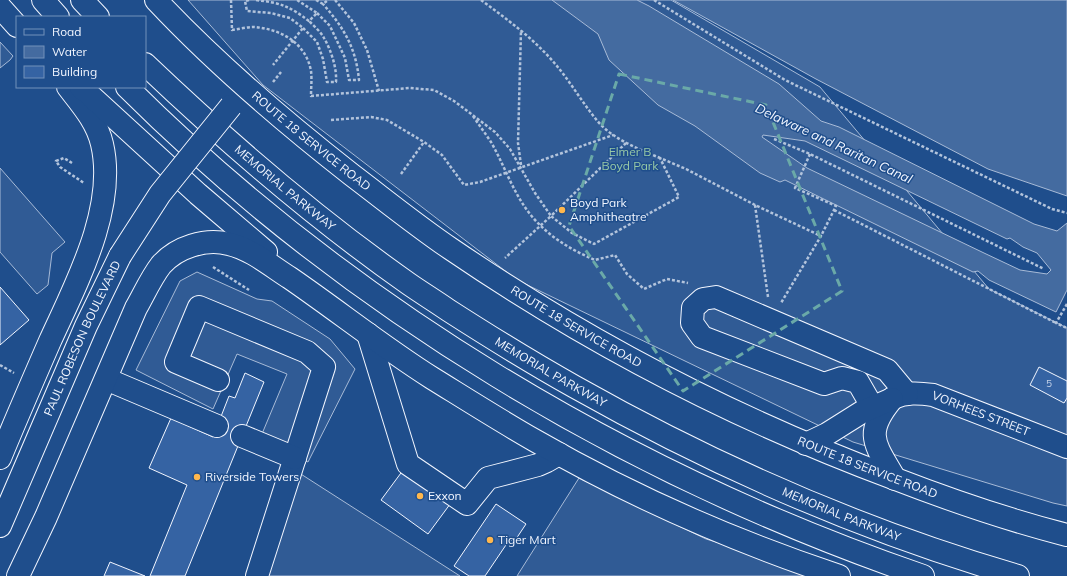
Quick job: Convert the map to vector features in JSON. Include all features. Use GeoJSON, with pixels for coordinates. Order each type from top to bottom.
{"type":"FeatureCollection","features":[{"type":"Feature","properties":{"kind":"main road"},"geometry":{"type":"LineString","coordinates":[[43,0],[57,16]]}},
{"type":"Feature","properties":{"kind":"main road"},"geometry":{"type":"LineString","coordinates":[[82,0],[97,16]]}},
{"type":"Feature","properties":{"kind":"main road","name":"ROUTE 18 SERVICE ROAD"},"geometry":{"type":"LineString","coordinates":[[156,0],[246,88],[295,130],[448,247],[507,286],[579,330],[693,392],[806,444],[895,479],[985,511],[1067,535]]}},
{"type":"Feature","properties":{"kind":"main road"},"geometry":{"type":"LineString","coordinates":[[0,8],[16,25]]}},
{"type":"Feature","properties":{"kind":"main road","name":"MEMORIAL PARKWAY"},"geometry":{"type":"LineString","coordinates":[[146,65],[230,143],[280,186],[336,230],[411,286],[484,333],[554,375],[683,445],[780,490],[906,539],[1018,576]]}},
{"type":"Feature","properties":{"kind":"main road"},"geometry":{"type":"LineString","coordinates":[[0,458],[89,251],[104,193],[103,151],[100,137],[87,111],[69,88]]}},
{"type":"Feature","properties":{"kind":"main road"},"geometry":{"type":"LineString","coordinates":[[82,88],[170,169],[262,248],[310,292]]}},
{"type":"Feature","properties":{"kind":"main road"},"geometry":{"type":"LineString","coordinates":[[128,88],[177,136],[308,246],[379,299],[528,394],[636,454],[717,494],[814,536],[923,576]]}},
{"type":"Feature","properties":{"kind":"main road","name":"PAUL ROBESON BOULEVARD"},"geometry":{"type":"LineString","coordinates":[[0,526],[86,326],[120,256],[160,194],[246,88]]}},
{"type":"Feature","properties":{"kind":"main road"},"geometry":{"type":"LineString","coordinates":[[18,576],[46,517],[136,308],[149,284],[166,260],[182,249],[200,243],[228,243],[255,255],[431,377],[534,440],[628,490],[707,526],[839,576]]}},
{"type":"Feature","properties":{"kind":"main road"},"geometry":{"type":"LineString","coordinates":[[873,408],[858,382],[842,378],[824,384],[702,337],[692,323],[693,308],[703,299],[716,297],[887,370],[900,396]]}},
{"type":"Feature","properties":{"kind":"main road"},"geometry":{"type":"LineString","coordinates":[[218,380],[176,362],[199,307],[307,352],[324,367],[257,576]]}},
{"type":"Feature","properties":{"kind":"main road"},"geometry":{"type":"LineString","coordinates":[[368,334],[408,464],[467,504],[488,478],[538,465],[559,454]]}},
{"type":"Feature","properties":{"kind":"main road"},"geometry":{"type":"LineString","coordinates":[[842,378],[849,354]]}},
{"type":"Feature","properties":{"kind":"main road"},"geometry":{"type":"LineString","coordinates":[[106,379],[217,426]]}},
{"type":"Feature","properties":{"kind":"main road","name":"VORHEES STREET"},"geometry":{"type":"LineString","coordinates":[[900,396],[915,393],[945,399],[1067,447]]}},
{"type":"Feature","properties":{"kind":"main road"},"geometry":{"type":"LineString","coordinates":[[806,444],[828,434],[862,412],[900,396]]}},
{"type":"Feature","properties":{"kind":"main road"},"geometry":{"type":"LineString","coordinates":[[895,479],[876,446],[874,434],[877,421],[900,396]]}},
{"type":"Feature","properties":{"kind":"main road"},"geometry":{"type":"LineString","coordinates":[[242,436],[295,458]]}},
{"type":"Feature","properties":{"kind":"path"},"geometry":{"type":"LineString","coordinates":[[231,0],[232,30],[253,27],[278,31],[294,40],[304,52],[311,71],[311,96],[378,92],[410,88],[434,90],[472,114],[495,132],[510,149],[534,193],[551,216],[572,233],[594,244],[680,197],[660,158]]}},
{"type":"Feature","properties":{"kind":"path"},"geometry":{"type":"LineString","coordinates":[[249,0],[245,0],[247,11],[271,13],[290,18],[303,28],[316,42],[323,59],[327,82],[336,82],[336,75],[330,52],[324,37],[309,21],[293,9],[275,2],[256,0]]}},
{"type":"Feature","properties":{"kind":"path"},"geometry":{"type":"LineString","coordinates":[[297,0],[317,13],[330,26],[345,58],[349,80],[358,80],[357,64],[348,40],[338,22],[323,4],[316,0]]}},
{"type":"Feature","properties":{"kind":"path"},"geometry":{"type":"LineString","coordinates":[[323,4],[328,0]]}},
{"type":"Feature","properties":{"kind":"path"},"geometry":{"type":"LineString","coordinates":[[335,0],[354,23],[367,50],[378,92]]}},
{"type":"Feature","properties":{"kind":"path"},"geometry":{"type":"LineString","coordinates":[[481,0],[521,30],[550,57],[596,119],[613,135],[626,143],[686,169],[755,205],[821,236]]}},
{"type":"Feature","properties":{"kind":"path"},"geometry":{"type":"LineString","coordinates":[[654,0],[785,80],[1052,210],[1067,213]]}},
{"type":"Feature","properties":{"kind":"path"},"geometry":{"type":"LineString","coordinates":[[309,21],[317,13]]}},
{"type":"Feature","properties":{"kind":"path"},"geometry":{"type":"LineString","coordinates":[[273,66],[303,28]]}},
{"type":"Feature","properties":{"kind":"path"},"geometry":{"type":"LineString","coordinates":[[521,30],[518,143],[521,167]]}},
{"type":"Feature","properties":{"kind":"path"},"geometry":{"type":"LineString","coordinates":[[269,86],[281,72]]}},
{"type":"Feature","properties":{"kind":"path"},"geometry":{"type":"LineString","coordinates":[[472,114],[491,142],[505,173],[520,199],[540,226],[556,240],[595,260],[615,255],[627,274],[635,282]]}},
{"type":"Feature","properties":{"kind":"path"},"geometry":{"type":"LineString","coordinates":[[331,120],[371,117],[386,120],[424,142],[442,155],[464,185],[480,182],[613,135]]}},
{"type":"Feature","properties":{"kind":"path"},"geometry":{"type":"LineString","coordinates":[[774,139],[810,154],[1044,269]]}},
{"type":"Feature","properties":{"kind":"path"},"geometry":{"type":"LineString","coordinates":[[401,174],[424,142]]}},
{"type":"Feature","properties":{"kind":"path"},"geometry":{"type":"LineString","coordinates":[[505,258],[551,216],[626,143]]}},
{"type":"Feature","properties":{"kind":"path"},"geometry":{"type":"LineString","coordinates":[[778,308],[821,236],[836,206],[795,188],[810,154]]}},
{"type":"Feature","properties":{"kind":"path"},"geometry":{"type":"LineString","coordinates":[[72,163],[64,158],[56,160],[60,167],[80,181]]}},
{"type":"Feature","properties":{"kind":"path"},"geometry":{"type":"LineString","coordinates":[[755,205],[768,297]]}},
{"type":"Feature","properties":{"kind":"path"},"geometry":{"type":"LineString","coordinates":[[834,210],[1067,328]]}},
{"type":"Feature","properties":{"kind":"path"},"geometry":{"type":"LineString","coordinates":[[213,267],[249,290]]}},
{"type":"Feature","properties":{"kind":"path"},"geometry":{"type":"LineString","coordinates":[[1056,323],[1067,304]]}},
{"type":"Feature","properties":{"kind":"highlighted area"},"geometry":{"type":"Polygon","coordinates":[[[619,74],[766,105],[842,291],[683,391],[569,226],[619,74]]]}},
{"type":"Feature","properties":{"kind":"shaded area","name":"Elmer B Boyd Park"},"geometry":{"type":"Polygon","coordinates":[[[188,0],[671,0],[820,87],[989,289],[1067,328],[1067,506],[853,442],[517,280],[263,85],[188,0]]]}},
{"type":"Feature","properties":{"kind":"shaded area"},"geometry":{"type":"Polygon","coordinates":[[[0,42],[13,56],[0,68],[0,42]]]}},
{"type":"Feature","properties":{"kind":"shaded area"},"geometry":{"type":"Polygon","coordinates":[[[0,168],[65,242],[52,253],[48,285],[37,294],[0,252],[0,168]]]}},
{"type":"Feature","properties":{"kind":"shaded area"},"geometry":{"type":"Polygon","coordinates":[[[197,272],[257,299],[272,301],[330,339],[355,369],[308,462],[259,441],[287,374],[237,354],[213,409],[136,370],[180,281],[197,272]]]}},
{"type":"Feature","properties":{"kind":"shaded area"},"geometry":{"type":"Polygon","coordinates":[[[293,469],[460,576],[259,576],[293,469]]]}},
{"type":"Feature","properties":{"kind":"shaded area"},"geometry":{"type":"Polygon","coordinates":[[[579,478],[706,539],[828,576],[517,576],[579,478]]]}},
{"type":"Feature","properties":{"kind":"water","name":"Delaware and Raritan Canal"},"geometry":{"type":"Polygon","coordinates":[[[552,0],[637,0],[779,84],[821,121],[839,127],[1034,224],[1057,231],[1067,223],[1067,290],[1056,312],[989,280],[978,271],[973,272],[785,180],[780,182],[760,173],[695,126],[658,105],[609,60],[598,34],[552,0]],[[763,135],[762,137],[807,168],[1020,270],[1047,274],[1051,270],[1037,253],[1023,247],[1010,238],[1007,239],[805,141],[763,135]]]}},
{"type":"Feature","properties":{"kind":"water"},"geometry":{"type":"Polygon","coordinates":[[[673,0],[1067,0],[1067,196],[988,169],[816,79],[673,0]]]}},
{"type":"Feature","properties":{"kind":"building"},"geometry":{"type":"Polygon","coordinates":[[[0,287],[29,320],[0,345],[0,287]]]}},
{"type":"Feature","properties":{"kind":"building"},"geometry":{"type":"Polygon","coordinates":[[[1039,367],[1067,381],[1067,398],[1064,403],[1030,385],[1039,367]]]}},
{"type":"Feature","properties":{"kind":"building","name":"Riverside Towers"},"geometry":{"type":"Polygon","coordinates":[[[245,373],[264,382],[185,576],[150,576],[187,485],[149,468],[171,418],[213,437],[229,396],[235,398],[245,373]]]}},
{"type":"Feature","properties":{"kind":"building","name":"Exxon"},"geometry":{"type":"Polygon","coordinates":[[[412,458],[459,492],[428,534],[381,500],[412,458]]]}},
{"type":"Feature","properties":{"kind":"building","name":"Tiger Mart"},"geometry":{"type":"Polygon","coordinates":[[[496,504],[526,524],[514,542],[510,539],[485,576],[469,576],[454,566],[496,504]]]}},
{"type":"Feature","properties":{"kind":"building"},"geometry":{"type":"Polygon","coordinates":[[[110,562],[145,576],[104,576],[110,562]]]}},
{"type":"Feature","properties":{"kind":"place","name":"Boyd Park Amphitheatre"},"geometry":{"type":"Point","coordinates":[562,210]}},
{"type":"Feature","properties":{"kind":"place","name":"Riverside Towers"},"geometry":{"type":"Point","coordinates":[197,477]}},
{"type":"Feature","properties":{"kind":"place","name":"Exxon"},"geometry":{"type":"Point","coordinates":[420,496]}},
{"type":"Feature","properties":{"kind":"place","name":"Tiger Mart"},"geometry":{"type":"Point","coordinates":[490,540]}}]}
